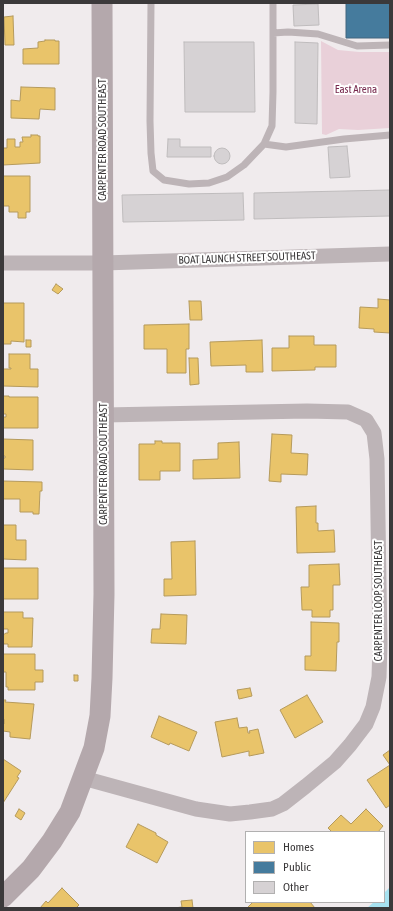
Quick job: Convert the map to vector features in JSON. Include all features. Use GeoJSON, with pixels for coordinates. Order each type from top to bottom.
{"type":"FeatureCollection","features":[{"type":"Feature","properties":{"kind":"street","name":"CARPENTER ROAD SOUTHEAST"},"geometry":{"type":"LineString","coordinates":[[3,897],[31,869],[52,841],[70,812],[94,748],[100,716],[104,594],[102,3]]}},
{"type":"Feature","properties":{"kind":"street","name":"BOAT LAUNCH STREET SOUTHEAST"},"geometry":{"type":"LineString","coordinates":[[3,263],[104,263],[390,254]]}},
{"type":"Feature","properties":{"kind":"street","name":"CARPENTER LOOP SOUTHEAST"},"geometry":{"type":"LineString","coordinates":[[83,778],[196,809],[230,814],[272,809],[283,804],[306,786],[335,762],[350,746],[366,724],[373,707],[379,678],[380,644],[377,459],[374,433],[366,420],[348,412],[307,411],[104,415]]}},
{"type":"Feature","properties":{"kind":"lane"},"geometry":{"type":"LineString","coordinates":[[151,3],[150,121],[153,171],[164,180],[189,184],[210,183],[227,177],[244,165],[264,144],[272,126],[273,3]]}},
{"type":"Feature","properties":{"kind":"lane"},"geometry":{"type":"LineString","coordinates":[[273,33],[300,32],[318,34],[357,46],[390,45]]}},
{"type":"Feature","properties":{"kind":"lane"},"geometry":{"type":"LineString","coordinates":[[264,144],[286,147],[344,138],[390,135]]}},
{"type":"Feature","properties":{"kind":"green space","name":"East Arena"},"geometry":{"type":"Polygon","coordinates":[[[321,41],[338,50],[390,52],[390,128],[358,130],[339,129],[326,135],[322,134],[321,41]]]}},
{"type":"Feature","properties":{"kind":"water"},"geometry":{"type":"Polygon","coordinates":[[[390,887],[390,908],[367,908],[373,903],[385,903],[385,892],[390,887]]]}},
{"type":"Feature","properties":{"kind":"building: Homes"},"geometry":{"type":"Polygon","coordinates":[[[13,16],[14,45],[5,45],[4,17],[13,16]]]}},
{"type":"Feature","properties":{"kind":"building: Homes"},"geometry":{"type":"Polygon","coordinates":[[[45,40],[59,41],[59,64],[23,64],[23,49],[38,48],[38,42],[45,40]]]}},
{"type":"Feature","properties":{"kind":"building: Homes"},"geometry":{"type":"Polygon","coordinates":[[[21,87],[55,88],[55,110],[40,109],[39,119],[11,118],[11,100],[20,101],[21,87]]]}},
{"type":"Feature","properties":{"kind":"building: Homes"},"geometry":{"type":"Polygon","coordinates":[[[31,135],[40,136],[40,163],[3,165],[3,148],[7,148],[7,139],[15,139],[15,147],[20,147],[20,142],[23,142],[22,137],[31,137],[31,135]]]}},
{"type":"Feature","properties":{"kind":"building: Homes"},"geometry":{"type":"Polygon","coordinates":[[[3,176],[30,176],[30,212],[26,212],[26,218],[18,218],[18,212],[9,212],[9,206],[3,206],[3,176]]]}},
{"type":"Feature","properties":{"kind":"building: Homes"},"geometry":{"type":"Polygon","coordinates":[[[56,284],[63,289],[58,294],[52,290],[56,284]]]}},
{"type":"Feature","properties":{"kind":"building: Homes"},"geometry":{"type":"Polygon","coordinates":[[[378,299],[390,300],[390,333],[374,332],[374,329],[359,328],[360,307],[378,308],[378,299]]]}},
{"type":"Feature","properties":{"kind":"building: Homes"},"geometry":{"type":"Polygon","coordinates":[[[189,301],[201,301],[202,320],[190,320],[189,301]]]}},
{"type":"Feature","properties":{"kind":"building: Homes"},"geometry":{"type":"Polygon","coordinates":[[[3,303],[24,303],[24,342],[11,341],[11,344],[3,344],[3,303]]]}},
{"type":"Feature","properties":{"kind":"building: Homes"},"geometry":{"type":"Polygon","coordinates":[[[189,324],[189,349],[186,349],[186,373],[167,373],[167,349],[144,349],[144,325],[189,324]]]}},
{"type":"Feature","properties":{"kind":"building: Homes"},"geometry":{"type":"Polygon","coordinates":[[[289,336],[314,336],[314,345],[336,345],[336,367],[315,367],[315,370],[272,371],[272,348],[289,348],[289,336]]]}},
{"type":"Feature","properties":{"kind":"building: Homes"},"geometry":{"type":"Polygon","coordinates":[[[26,340],[31,340],[31,347],[26,347],[26,340]]]}},
{"type":"Feature","properties":{"kind":"building: Homes"},"geometry":{"type":"Polygon","coordinates":[[[262,340],[263,372],[246,372],[246,365],[211,366],[210,342],[262,340]]]}},
{"type":"Feature","properties":{"kind":"building: Homes"},"geometry":{"type":"Polygon","coordinates":[[[9,354],[30,354],[30,369],[38,369],[38,387],[3,386],[3,369],[11,369],[9,368],[9,354]]]}},
{"type":"Feature","properties":{"kind":"building: Homes"},"geometry":{"type":"Polygon","coordinates":[[[189,358],[198,358],[199,384],[190,385],[189,358]]]}},
{"type":"Feature","properties":{"kind":"building: Homes"},"geometry":{"type":"Polygon","coordinates":[[[3,396],[38,397],[38,428],[3,428],[3,417],[6,417],[6,414],[3,414],[3,396]]]}},
{"type":"Feature","properties":{"kind":"building: Homes"},"geometry":{"type":"Polygon","coordinates":[[[272,434],[292,435],[291,453],[308,454],[307,475],[281,474],[281,482],[269,481],[272,434]]]}},
{"type":"Feature","properties":{"kind":"building: Homes"},"geometry":{"type":"Polygon","coordinates":[[[3,439],[33,440],[33,470],[3,469],[3,458],[5,458],[5,456],[3,456],[3,439]]]}},
{"type":"Feature","properties":{"kind":"building: Homes"},"geometry":{"type":"Polygon","coordinates":[[[155,441],[162,441],[162,443],[180,443],[180,471],[160,471],[160,480],[139,480],[139,444],[155,444],[155,441]]]}},
{"type":"Feature","properties":{"kind":"building: Homes"},"geometry":{"type":"Polygon","coordinates":[[[239,442],[240,478],[193,479],[193,460],[218,459],[218,443],[239,442]]]}},
{"type":"Feature","properties":{"kind":"building: Homes"},"geometry":{"type":"Polygon","coordinates":[[[3,481],[42,482],[39,514],[33,514],[33,512],[20,512],[20,499],[3,499],[3,481]]]}},
{"type":"Feature","properties":{"kind":"building: Homes"},"geometry":{"type":"Polygon","coordinates":[[[316,506],[316,523],[318,523],[318,531],[334,530],[335,552],[297,553],[296,507],[316,506]]]}},
{"type":"Feature","properties":{"kind":"building: Homes"},"geometry":{"type":"Polygon","coordinates":[[[3,525],[16,525],[16,540],[26,540],[26,560],[3,559],[3,525]]]}},
{"type":"Feature","properties":{"kind":"building: Homes"},"geometry":{"type":"Polygon","coordinates":[[[195,541],[196,595],[164,596],[164,579],[172,579],[171,542],[195,541]]]}},
{"type":"Feature","properties":{"kind":"building: Homes"},"geometry":{"type":"Polygon","coordinates":[[[339,564],[340,585],[333,585],[333,610],[330,610],[330,617],[312,617],[312,610],[302,610],[301,587],[309,587],[309,565],[339,564]]]}},
{"type":"Feature","properties":{"kind":"building: Homes"},"geometry":{"type":"Polygon","coordinates":[[[3,568],[38,568],[38,599],[3,599],[3,568]]]}},
{"type":"Feature","properties":{"kind":"building: Homes"},"geometry":{"type":"Polygon","coordinates":[[[3,612],[23,612],[23,618],[33,618],[32,647],[8,647],[8,644],[4,644],[3,635],[8,633],[8,629],[3,629],[3,612]]]}},
{"type":"Feature","properties":{"kind":"building: Homes"},"geometry":{"type":"Polygon","coordinates":[[[161,614],[187,615],[186,644],[151,643],[152,629],[160,629],[161,614]]]}},
{"type":"Feature","properties":{"kind":"building: Homes"},"geometry":{"type":"Polygon","coordinates":[[[311,622],[339,623],[336,671],[305,670],[305,656],[311,656],[311,622]]]}},
{"type":"Feature","properties":{"kind":"building: Homes"},"geometry":{"type":"Polygon","coordinates":[[[3,654],[35,654],[35,670],[43,670],[43,682],[35,682],[35,690],[8,690],[8,687],[6,687],[6,672],[3,672],[3,654]]]}},
{"type":"Feature","properties":{"kind":"building: Homes"},"geometry":{"type":"Polygon","coordinates":[[[74,675],[78,675],[78,681],[74,681],[74,675]]]}},
{"type":"Feature","properties":{"kind":"building: Homes"},"geometry":{"type":"Polygon","coordinates":[[[250,688],[252,696],[239,699],[237,690],[250,688]]]}},
{"type":"Feature","properties":{"kind":"building: Homes"},"geometry":{"type":"Polygon","coordinates":[[[307,695],[323,722],[295,738],[280,710],[307,695]]]}},
{"type":"Feature","properties":{"kind":"building: Homes"},"geometry":{"type":"Polygon","coordinates":[[[3,700],[6,700],[5,702],[34,704],[30,739],[10,737],[10,732],[3,731],[3,700]]]}},
{"type":"Feature","properties":{"kind":"building: Homes"},"geometry":{"type":"Polygon","coordinates":[[[159,716],[197,732],[189,751],[170,743],[169,745],[151,737],[159,716]]]}},
{"type":"Feature","properties":{"kind":"building: Homes"},"geometry":{"type":"Polygon","coordinates":[[[237,718],[239,728],[247,727],[248,733],[250,733],[249,731],[258,729],[264,753],[249,756],[249,751],[222,757],[215,722],[237,718]]]}},
{"type":"Feature","properties":{"kind":"building: Homes"},"geometry":{"type":"Polygon","coordinates":[[[390,750],[390,765],[383,755],[390,750]]]}},
{"type":"Feature","properties":{"kind":"building: Homes"},"geometry":{"type":"Polygon","coordinates":[[[3,759],[21,771],[17,777],[19,778],[3,803],[3,759]]]}},
{"type":"Feature","properties":{"kind":"building: Homes"},"geometry":{"type":"Polygon","coordinates":[[[390,765],[390,805],[386,808],[367,780],[390,765]]]}},
{"type":"Feature","properties":{"kind":"building: Homes"},"geometry":{"type":"Polygon","coordinates":[[[19,809],[25,813],[21,820],[15,816],[19,809]]]}},
{"type":"Feature","properties":{"kind":"building: Homes"},"geometry":{"type":"Polygon","coordinates":[[[366,809],[383,826],[379,831],[331,831],[328,828],[341,815],[351,824],[366,809]]]}},
{"type":"Feature","properties":{"kind":"building: Homes"},"geometry":{"type":"Polygon","coordinates":[[[138,824],[156,833],[156,835],[168,842],[157,863],[126,847],[138,824]]]}},
{"type":"Feature","properties":{"kind":"building: Homes"},"geometry":{"type":"Polygon","coordinates":[[[62,888],[79,905],[76,908],[40,908],[46,901],[48,903],[62,888]]]}},
{"type":"Feature","properties":{"kind":"building: Homes"},"geometry":{"type":"Polygon","coordinates":[[[192,900],[193,908],[174,908],[182,907],[181,901],[192,900]]]}},
{"type":"Feature","properties":{"kind":"building: Homes"},"geometry":{"type":"Polygon","coordinates":[[[252,903],[311,903],[315,908],[247,908],[252,903]]]}},
{"type":"Feature","properties":{"kind":"building: Public"},"geometry":{"type":"Polygon","coordinates":[[[346,3],[390,3],[390,38],[346,38],[346,3]]]}},
{"type":"Feature","properties":{"kind":"building: Other"},"geometry":{"type":"Polygon","coordinates":[[[318,4],[319,25],[294,26],[293,5],[318,4]]]}},
{"type":"Feature","properties":{"kind":"building: Other"},"geometry":{"type":"Polygon","coordinates":[[[184,42],[254,42],[255,112],[185,112],[184,42]]]}},
{"type":"Feature","properties":{"kind":"building: Other"},"geometry":{"type":"Polygon","coordinates":[[[295,42],[318,43],[317,124],[295,123],[295,42]]]}},
{"type":"Feature","properties":{"kind":"building: Other"},"geometry":{"type":"Polygon","coordinates":[[[168,139],[180,139],[180,147],[211,147],[211,157],[167,157],[168,139]]]}},
{"type":"Feature","properties":{"kind":"building: Other"},"geometry":{"type":"Polygon","coordinates":[[[347,146],[350,177],[330,178],[328,147],[347,146]]]}},
{"type":"Feature","properties":{"kind":"building: Other"},"geometry":{"type":"Polygon","coordinates":[[[222,148],[229,153],[230,156],[225,163],[222,164],[215,159],[214,156],[219,149],[222,148]]]}},
{"type":"Feature","properties":{"kind":"building: Other"},"geometry":{"type":"Polygon","coordinates":[[[390,190],[390,216],[254,219],[254,193],[390,190]]]}},
{"type":"Feature","properties":{"kind":"building: Other"},"geometry":{"type":"Polygon","coordinates":[[[243,193],[244,220],[123,222],[122,195],[243,193]]]}}]}
